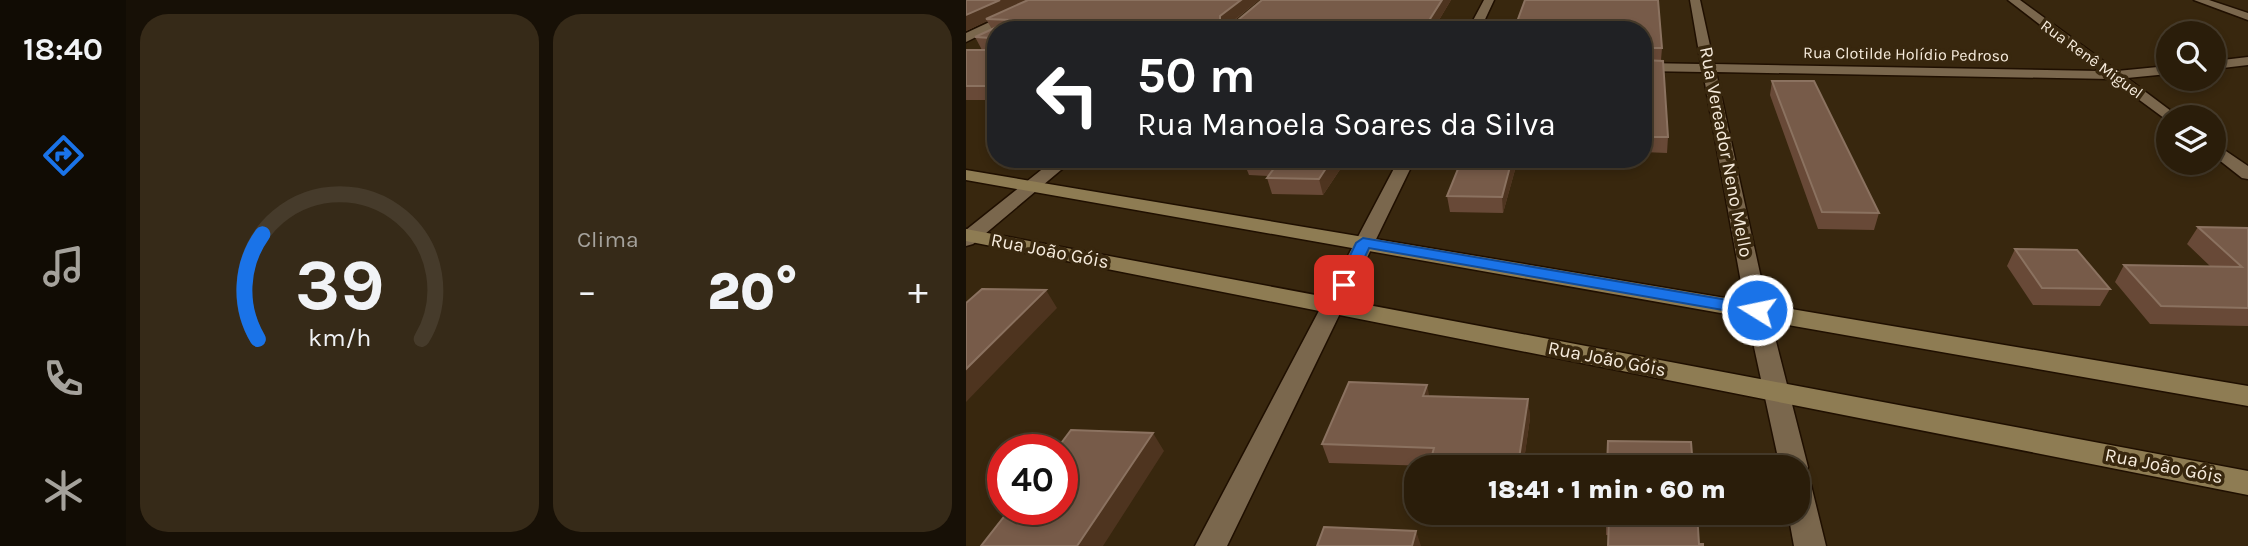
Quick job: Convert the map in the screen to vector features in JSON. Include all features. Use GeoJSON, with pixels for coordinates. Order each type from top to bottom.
{"type":"FeatureCollection","features":[{"type":"Feature","properties":{"kind":"street"},"geometry":{"type":"LineString","coordinates":[[1002,21],[1046,0]]}},
{"type":"Feature","properties":{"kind":"street"},"geometry":{"type":"LineString","coordinates":[[1478,21],[1489,0]]}},
{"type":"Feature","properties":{"kind":"street","name":"Rua Vereador Neno Mello"},"geometry":{"type":"LineString","coordinates":[[1695,0],[1757,310],[1791,455]]}},
{"type":"Feature","properties":{"kind":"street","name":"Rua Renê Miguel"},"geometry":{"type":"LineString","coordinates":[[2013,0],[2156,106]]}},
{"type":"Feature","properties":{"kind":"street"},"geometry":{"type":"LineString","coordinates":[[2199,0],[2248,17]]}},
{"type":"Feature","properties":{"kind":"street"},"geometry":{"type":"LineString","coordinates":[[966,38],[987,28]]}},
{"type":"Feature","properties":{"kind":"street"},"geometry":{"type":"LineString","coordinates":[[2226,64],[2248,61]]}},
{"type":"Feature","properties":{"kind":"street","name":"Rua Clotilde Holídio Pedroso"},"geometry":{"type":"LineString","coordinates":[[1652,67],[2115,75],[2156,70]]}},
{"type":"Feature","properties":{"kind":"street"},"geometry":{"type":"LineString","coordinates":[[2226,157],[2248,174]]}},
{"type":"Feature","properties":{"kind":"street"},"geometry":{"type":"LineString","coordinates":[[968,237],[1054,168]]}},
{"type":"Feature","properties":{"kind":"street"},"geometry":{"type":"LineString","coordinates":[[1210,546],[1335,306],[1363,243],[1402,168]]}},
{"type":"Feature","properties":{"kind":"street"},"geometry":{"type":"LineString","coordinates":[[966,175],[2248,396]]}},
{"type":"Feature","properties":{"kind":"street","name":"Rua João Góis"},"geometry":{"type":"LineString","coordinates":[[968,237],[2248,483]]}},
{"type":"Feature","properties":{"kind":"street"},"geometry":{"type":"LineString","coordinates":[[1806,525],[1810,546]]}},
{"type":"Feature","properties":{"kind":"building"},"geometry":{"type":"Polygon","coordinates":[[[966,0],[1000,0],[966,15],[966,0]]]}},
{"type":"Feature","properties":{"kind":"building"},"geometry":{"type":"Polygon","coordinates":[[[1028,0],[1241,0],[1220,16],[1220,20],[1238,20],[1262,0],[1442,0],[1429,21],[986,19],[1028,0]]]}},
{"type":"Feature","properties":{"kind":"building"},"geometry":{"type":"Polygon","coordinates":[[[1525,0],[1658,0],[1662,48],[1652,48],[1652,21],[1517,21],[1525,0]]]}},
{"type":"Feature","properties":{"kind":"building"},"geometry":{"type":"Polygon","coordinates":[[[987,31],[987,38],[975,37],[987,31]]]}},
{"type":"Feature","properties":{"kind":"building"},"geometry":{"type":"Polygon","coordinates":[[[966,50],[987,50],[987,86],[966,86],[966,50]]]}},
{"type":"Feature","properties":{"kind":"building"},"geometry":{"type":"Polygon","coordinates":[[[1652,60],[1663,61],[1668,137],[1652,137],[1652,60]]]}},
{"type":"Feature","properties":{"kind":"building"},"geometry":{"type":"Polygon","coordinates":[[[1772,81],[1814,81],[1879,213],[1822,212],[1772,81]]]}},
{"type":"Feature","properties":{"kind":"building"},"geometry":{"type":"Polygon","coordinates":[[[1274,168],[1326,168],[1319,179],[1267,178],[1274,168]]]}},
{"type":"Feature","properties":{"kind":"building"},"geometry":{"type":"Polygon","coordinates":[[[1458,168],[1510,168],[1502,197],[1447,196],[1458,168]]]}},
{"type":"Feature","properties":{"kind":"building"},"geometry":{"type":"Polygon","coordinates":[[[2198,227],[2248,228],[2248,308],[2161,306],[2124,265],[2242,267],[2198,227]]]}},
{"type":"Feature","properties":{"kind":"building"},"geometry":{"type":"Polygon","coordinates":[[[2015,249],[2077,250],[2110,289],[2042,288],[2015,249]]]}},
{"type":"Feature","properties":{"kind":"building"},"geometry":{"type":"Polygon","coordinates":[[[982,289],[1046,290],[966,369],[966,303],[982,289]]]}},
{"type":"Feature","properties":{"kind":"building"},"geometry":{"type":"Polygon","coordinates":[[[1349,382],[1427,385],[1423,396],[1528,399],[1520,455],[1432,455],[1434,448],[1322,444],[1349,382]]]}},
{"type":"Feature","properties":{"kind":"building"},"geometry":{"type":"Polygon","coordinates":[[[1071,430],[1153,433],[1077,546],[981,546],[997,525],[1078,525],[1078,434],[1068,434],[1071,430]]]}},
{"type":"Feature","properties":{"kind":"building"},"geometry":{"type":"Polygon","coordinates":[[[1608,441],[1691,442],[1692,455],[1607,455],[1608,441]]]}},
{"type":"Feature","properties":{"kind":"building"},"geometry":{"type":"Polygon","coordinates":[[[1609,525],[1698,525],[1699,544],[1703,544],[1703,546],[1608,546],[1609,525]]]}},
{"type":"Feature","properties":{"kind":"building"},"geometry":{"type":"Polygon","coordinates":[[[1324,527],[1416,531],[1412,546],[1317,546],[1324,527]]]}},
{"type":"Feature","properties":{"kind":"route"},"geometry":{"type":"LineString","coordinates":[[1344,285],[1363,243],[1757,310]]}}]}
